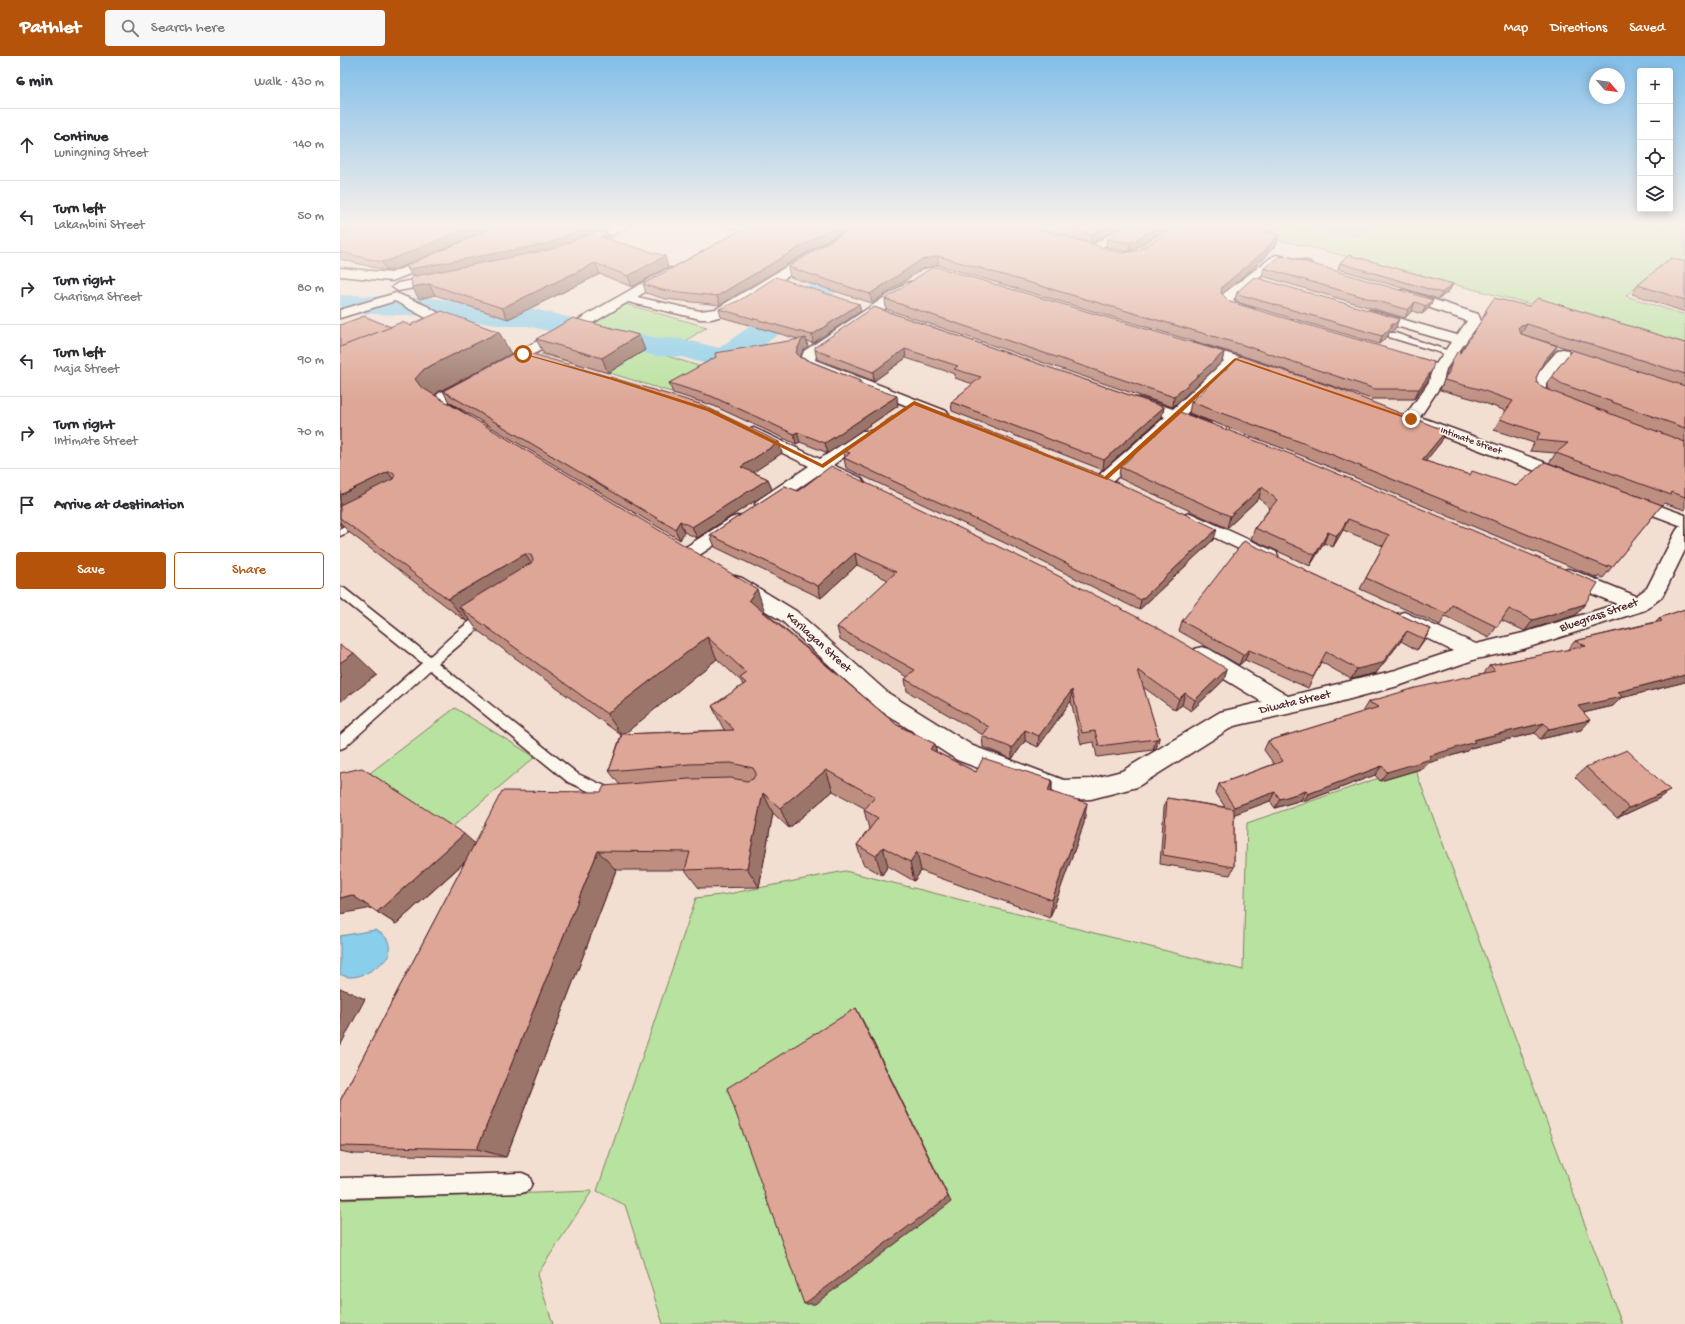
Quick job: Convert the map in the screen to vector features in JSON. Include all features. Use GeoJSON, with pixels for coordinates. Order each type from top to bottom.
{"type":"FeatureCollection","features":[{"type":"Feature","properties":{"kind":"street"},"geometry":{"type":"LineString","coordinates":[[388,285],[395,287],[418,306],[437,318],[437,324],[428,332],[408,340]]}},
{"type":"Feature","properties":{"kind":"street"},"geometry":{"type":"LineString","coordinates":[[340,314],[377,304],[395,287],[405,285]]}},
{"type":"Feature","properties":{"kind":"street"},"geometry":{"type":"LineString","coordinates":[[475,425],[441,405],[438,401],[444,396],[581,324],[648,285]]}},
{"type":"Feature","properties":{"kind":"street"},"geometry":{"type":"LineString","coordinates":[[625,298],[700,315],[711,315],[721,312],[764,285]]}},
{"type":"Feature","properties":{"kind":"street"},"geometry":{"type":"LineString","coordinates":[[911,285],[809,354],[807,362],[958,420]]}},
{"type":"Feature","properties":{"kind":"street"},"geometry":{"type":"LineString","coordinates":[[1241,285],[1227,297],[1226,301],[1234,307],[1264,316]]}},
{"type":"Feature","properties":{"kind":"street"},"geometry":{"type":"LineString","coordinates":[[1389,290],[1473,317],[1474,322],[1439,369],[1436,382],[1411,419]]}},
{"type":"Feature","properties":{"kind":"street"},"geometry":{"type":"LineString","coordinates":[[1355,310],[1461,341]]}},
{"type":"Feature","properties":{"kind":"street"},"geometry":{"type":"LineString","coordinates":[[1182,343],[1279,374]]}},
{"type":"Feature","properties":{"kind":"street"},"geometry":{"type":"LineString","coordinates":[[1563,353],[1538,382],[1539,391],[1550,398],[1572,406]]}},
{"type":"Feature","properties":{"kind":"street"},"geometry":{"type":"LineString","coordinates":[[523,354],[546,360]]}},
{"type":"Feature","properties":{"kind":"street"},"geometry":{"type":"LineString","coordinates":[[1390,354],[1439,369]]}},
{"type":"Feature","properties":{"kind":"street"},"geometry":{"type":"LineString","coordinates":[[1105,479],[1235,359]]}},
{"type":"Feature","properties":{"kind":"street"},"geometry":{"type":"LineString","coordinates":[[1117,395],[1219,431]]}},
{"type":"Feature","properties":{"kind":"street"},"geometry":{"type":"LineString","coordinates":[[823,466],[914,403]]}},
{"type":"Feature","properties":{"kind":"street","name":"Intimate Street"},"geometry":{"type":"LineString","coordinates":[[1396,414],[1581,482]]}},
{"type":"Feature","properties":{"kind":"street"},"geometry":{"type":"LineString","coordinates":[[738,424],[867,488]]}},
{"type":"Feature","properties":{"kind":"street","name":"Karilagan Street"},"geometry":{"type":"LineString","coordinates":[[823,466],[681,550],[789,616],[880,699],[965,753],[1064,790],[1091,789],[1128,780]]}},
{"type":"Feature","properties":{"kind":"street"},"geometry":{"type":"LineString","coordinates":[[1618,496],[1685,521]]}},
{"type":"Feature","properties":{"kind":"street"},"geometry":{"type":"LineString","coordinates":[[1177,513],[1286,564]]}},
{"type":"Feature","properties":{"kind":"street","name":"Bluegrass Street"},"geometry":{"type":"LineString","coordinates":[[1474,652],[1523,641],[1638,605],[1655,592],[1685,531]]}},
{"type":"Feature","properties":{"kind":"street"},"geometry":{"type":"LineString","coordinates":[[1551,569],[1638,605]]}},
{"type":"Feature","properties":{"kind":"street"},"geometry":{"type":"LineString","coordinates":[[1387,611],[1474,652]]}},
{"type":"Feature","properties":{"kind":"street"},"geometry":{"type":"LineString","coordinates":[[1190,649],[1232,672],[1285,705]]}},
{"type":"Feature","properties":{"kind":"street","name":"Diwata Street"},"geometry":{"type":"LineString","coordinates":[[1128,780],[1228,718],[1398,678],[1474,652]]}},
{"type":"Feature","properties":{"kind":"lane"},"geometry":{"type":"LineString","coordinates":[[1392,335],[1451,353]]}},
{"type":"Feature","properties":{"kind":"lane"},"geometry":{"type":"LineString","coordinates":[[340,533],[373,516]]}},
{"type":"Feature","properties":{"kind":"lane"},"geometry":{"type":"LineString","coordinates":[[340,591],[573,778],[621,799],[628,799]]}},
{"type":"Feature","properties":{"kind":"lane"},"geometry":{"type":"LineString","coordinates":[[340,743],[472,626],[498,609]]}},
{"type":"Feature","properties":{"kind":"lane"},"geometry":{"type":"LineString","coordinates":[[340,1188],[522,1183]]}},
{"type":"Feature","properties":{"kind":"green space"},"geometry":{"type":"Polygon","coordinates":[[[1457,285],[1638,285],[1626,296],[1685,315],[1685,344],[1457,285]]]}},
{"type":"Feature","properties":{"kind":"green space"},"geometry":{"type":"Polygon","coordinates":[[[625,304],[707,327],[664,355],[708,369],[671,392],[541,354],[625,304]]]}},
{"type":"Feature","properties":{"kind":"green space"},"geometry":{"type":"Polygon","coordinates":[[[455,708],[535,757],[451,828],[370,773],[455,708]]]}},
{"type":"Feature","properties":{"kind":"green space"},"geometry":{"type":"Polygon","coordinates":[[[1414,766],[1622,1324],[663,1324],[625,1205],[597,1191],[696,898],[728,894],[845,871],[1243,970],[1247,823],[1414,766]]]}},
{"type":"Feature","properties":{"kind":"green space"},"geometry":{"type":"Polygon","coordinates":[[[592,1191],[537,1275],[553,1324],[340,1324],[340,1200],[592,1191]]]}},
{"type":"Feature","properties":{"kind":"water"},"geometry":{"type":"Polygon","coordinates":[[[375,930],[388,940],[389,957],[373,969],[360,976],[346,977],[340,974],[340,936],[375,930]]]}},
{"type":"Feature","properties":{"kind":"building"},"geometry":{"type":"Polygon","coordinates":[[[433,285],[549,285],[502,308],[433,285]]]}},
{"type":"Feature","properties":{"kind":"building"},"geometry":{"type":"Polygon","coordinates":[[[647,285],[735,285],[717,296],[662,290],[647,285]]]}},
{"type":"Feature","properties":{"kind":"building"},"geometry":{"type":"Polygon","coordinates":[[[763,285],[801,285],[859,304],[812,335],[719,309],[740,300],[763,285]]]}},
{"type":"Feature","properties":{"kind":"building"},"geometry":{"type":"Polygon","coordinates":[[[843,285],[883,285],[870,294],[843,285]]]}},
{"type":"Feature","properties":{"kind":"building"},"geometry":{"type":"Polygon","coordinates":[[[906,285],[998,285],[1224,352],[1174,397],[885,299],[906,285]]]}},
{"type":"Feature","properties":{"kind":"building"},"geometry":{"type":"Polygon","coordinates":[[[1038,285],[1224,285],[1222,287],[1221,293],[1230,302],[1434,362],[1432,370],[1419,389],[1375,389],[1243,345],[1038,285]]]}},
{"type":"Feature","properties":{"kind":"building"},"geometry":{"type":"Polygon","coordinates":[[[1245,285],[1282,285],[1399,319],[1395,324],[1391,324],[1391,328],[1382,336],[1241,295],[1237,292],[1245,285]]]}},
{"type":"Feature","properties":{"kind":"building"},"geometry":{"type":"Polygon","coordinates":[[[1323,285],[1383,285],[1433,300],[1426,306],[1415,302],[1408,310],[1323,285]]]}},
{"type":"Feature","properties":{"kind":"building"},"geometry":{"type":"Polygon","coordinates":[[[1415,285],[1452,285],[1442,293],[1415,285]]]}},
{"type":"Feature","properties":{"kind":"building"},"geometry":{"type":"Polygon","coordinates":[[[1639,285],[1685,285],[1685,300],[1639,285]]]}},
{"type":"Feature","properties":{"kind":"building"},"geometry":{"type":"Polygon","coordinates":[[[1494,298],[1529,306],[1538,298],[1685,343],[1685,374],[1527,324],[1521,325],[1518,328],[1521,334],[1557,346],[1544,361],[1536,378],[1537,383],[1543,388],[1685,442],[1685,497],[1672,492],[1671,495],[1556,453],[1568,443],[1536,440],[1540,433],[1500,419],[1513,401],[1479,389],[1444,380],[1457,352],[1460,353],[1487,312],[1486,310],[1494,298]]]}},
{"type":"Feature","properties":{"kind":"building"},"geometry":{"type":"Polygon","coordinates":[[[874,307],[1164,407],[1104,460],[951,402],[981,377],[954,369],[958,366],[905,349],[873,372],[815,350],[815,347],[874,307]]]}},
{"type":"Feature","properties":{"kind":"building"},"geometry":{"type":"Polygon","coordinates":[[[442,311],[499,332],[424,369],[415,379],[421,387],[757,589],[749,600],[897,725],[935,744],[930,749],[976,772],[983,758],[1052,780],[1048,791],[1087,803],[1052,900],[917,852],[910,862],[883,847],[876,856],[857,845],[878,818],[864,810],[875,797],[826,770],[780,808],[763,793],[747,868],[685,870],[690,852],[598,851],[477,1149],[340,1146],[340,1101],[502,791],[601,792],[604,786],[689,779],[731,778],[747,781],[753,779],[756,773],[753,768],[731,763],[689,764],[609,771],[622,734],[734,730],[712,706],[746,683],[740,678],[747,673],[707,637],[607,714],[459,607],[531,563],[533,560],[531,555],[525,554],[448,599],[340,518],[340,505],[393,479],[395,475],[393,472],[388,472],[340,495],[340,347],[402,322],[412,326],[412,324],[442,311]]]}},
{"type":"Feature","properties":{"kind":"building"},"geometry":{"type":"Polygon","coordinates":[[[364,316],[391,327],[340,347],[340,325],[364,316]]]}},
{"type":"Feature","properties":{"kind":"building"},"geometry":{"type":"Polygon","coordinates":[[[573,318],[639,335],[602,358],[536,339],[573,318]]]}},
{"type":"Feature","properties":{"kind":"building"},"geometry":{"type":"Polygon","coordinates":[[[806,338],[801,341],[796,352],[799,357],[860,381],[858,383],[897,396],[825,443],[797,432],[794,434],[711,396],[669,383],[716,357],[715,353],[806,338]]]}},
{"type":"Feature","properties":{"kind":"building"},"geometry":{"type":"Polygon","coordinates":[[[520,350],[700,404],[779,442],[741,467],[768,479],[692,527],[680,521],[675,529],[443,391],[520,350]]]}},
{"type":"Feature","properties":{"kind":"building"},"geometry":{"type":"Polygon","coordinates":[[[1572,350],[1685,386],[1685,428],[1562,384],[1553,378],[1553,374],[1572,350]]]}},
{"type":"Feature","properties":{"kind":"building"},"geometry":{"type":"Polygon","coordinates":[[[1240,356],[1336,388],[1446,431],[1422,460],[1470,475],[1472,471],[1516,486],[1545,462],[1662,505],[1612,567],[1608,565],[1607,567],[1306,444],[1191,402],[1240,356]]]}},
{"type":"Feature","properties":{"kind":"building"},"geometry":{"type":"Polygon","coordinates":[[[914,402],[1099,474],[1217,529],[1141,600],[1009,535],[844,458],[850,453],[843,450],[914,402]]]}},
{"type":"Feature","properties":{"kind":"building"},"geometry":{"type":"Polygon","coordinates":[[[1180,412],[1293,455],[1598,583],[1585,604],[1533,620],[1509,609],[1497,627],[1452,605],[1447,614],[1366,578],[1389,535],[1348,519],[1337,536],[1328,532],[1315,555],[1255,528],[1277,500],[1262,487],[1230,516],[1120,467],[1180,412]]]}},
{"type":"Feature","properties":{"kind":"building"},"geometry":{"type":"Polygon","coordinates":[[[831,466],[1047,570],[1158,628],[1227,669],[1195,700],[1185,693],[1179,699],[1138,670],[1159,738],[1156,739],[1099,746],[1095,731],[1082,733],[1072,690],[1039,736],[1025,730],[1012,748],[982,736],[989,727],[905,679],[915,670],[837,627],[896,572],[855,553],[818,586],[710,535],[785,486],[798,491],[831,466]]]}},
{"type":"Feature","properties":{"kind":"building"},"geometry":{"type":"Polygon","coordinates":[[[1244,541],[1431,629],[1424,639],[1407,631],[1382,663],[1357,669],[1326,652],[1313,677],[1249,650],[1243,655],[1182,621],[1244,541]]]}},
{"type":"Feature","properties":{"kind":"building"},"geometry":{"type":"Polygon","coordinates":[[[1685,609],[1685,675],[1618,692],[1622,697],[1578,706],[1590,720],[1549,729],[1544,723],[1473,740],[1475,742],[1429,756],[1431,759],[1387,772],[1382,766],[1308,794],[1306,791],[1280,799],[1275,792],[1234,807],[1219,784],[1283,761],[1268,741],[1379,707],[1368,702],[1415,688],[1495,671],[1490,665],[1586,646],[1575,641],[1662,621],[1659,618],[1685,609]]]}},
{"type":"Feature","properties":{"kind":"building"},"geometry":{"type":"Polygon","coordinates":[[[340,645],[354,653],[340,663],[340,645]]]}},
{"type":"Feature","properties":{"kind":"building"},"geometry":{"type":"Polygon","coordinates":[[[1627,750],[1670,790],[1629,808],[1586,767],[1627,750]]]}},
{"type":"Feature","properties":{"kind":"building"},"geometry":{"type":"Polygon","coordinates":[[[362,768],[464,834],[377,912],[352,895],[340,898],[340,773],[362,768]]]}},
{"type":"Feature","properties":{"kind":"building"},"geometry":{"type":"Polygon","coordinates":[[[1167,798],[1234,809],[1234,867],[1163,855],[1167,798]]]}},
{"type":"Feature","properties":{"kind":"building"},"geometry":{"type":"Polygon","coordinates":[[[856,1008],[948,1197],[804,1304],[727,1088],[856,1008]]]}},
{"type":"Feature","properties":{"kind":"waterway"},"geometry":{"type":"LineString","coordinates":[[340,304],[432,307],[505,317],[529,317],[552,324],[577,328],[657,347],[683,348],[724,359],[827,285]]}},
{"type":"Feature","properties":{"kind":"route"},"geometry":{"type":"LineString","coordinates":[[523,354],[614,380],[709,410],[823,466],[914,403],[1105,479],[1235,359],[1411,419]]}}]}
